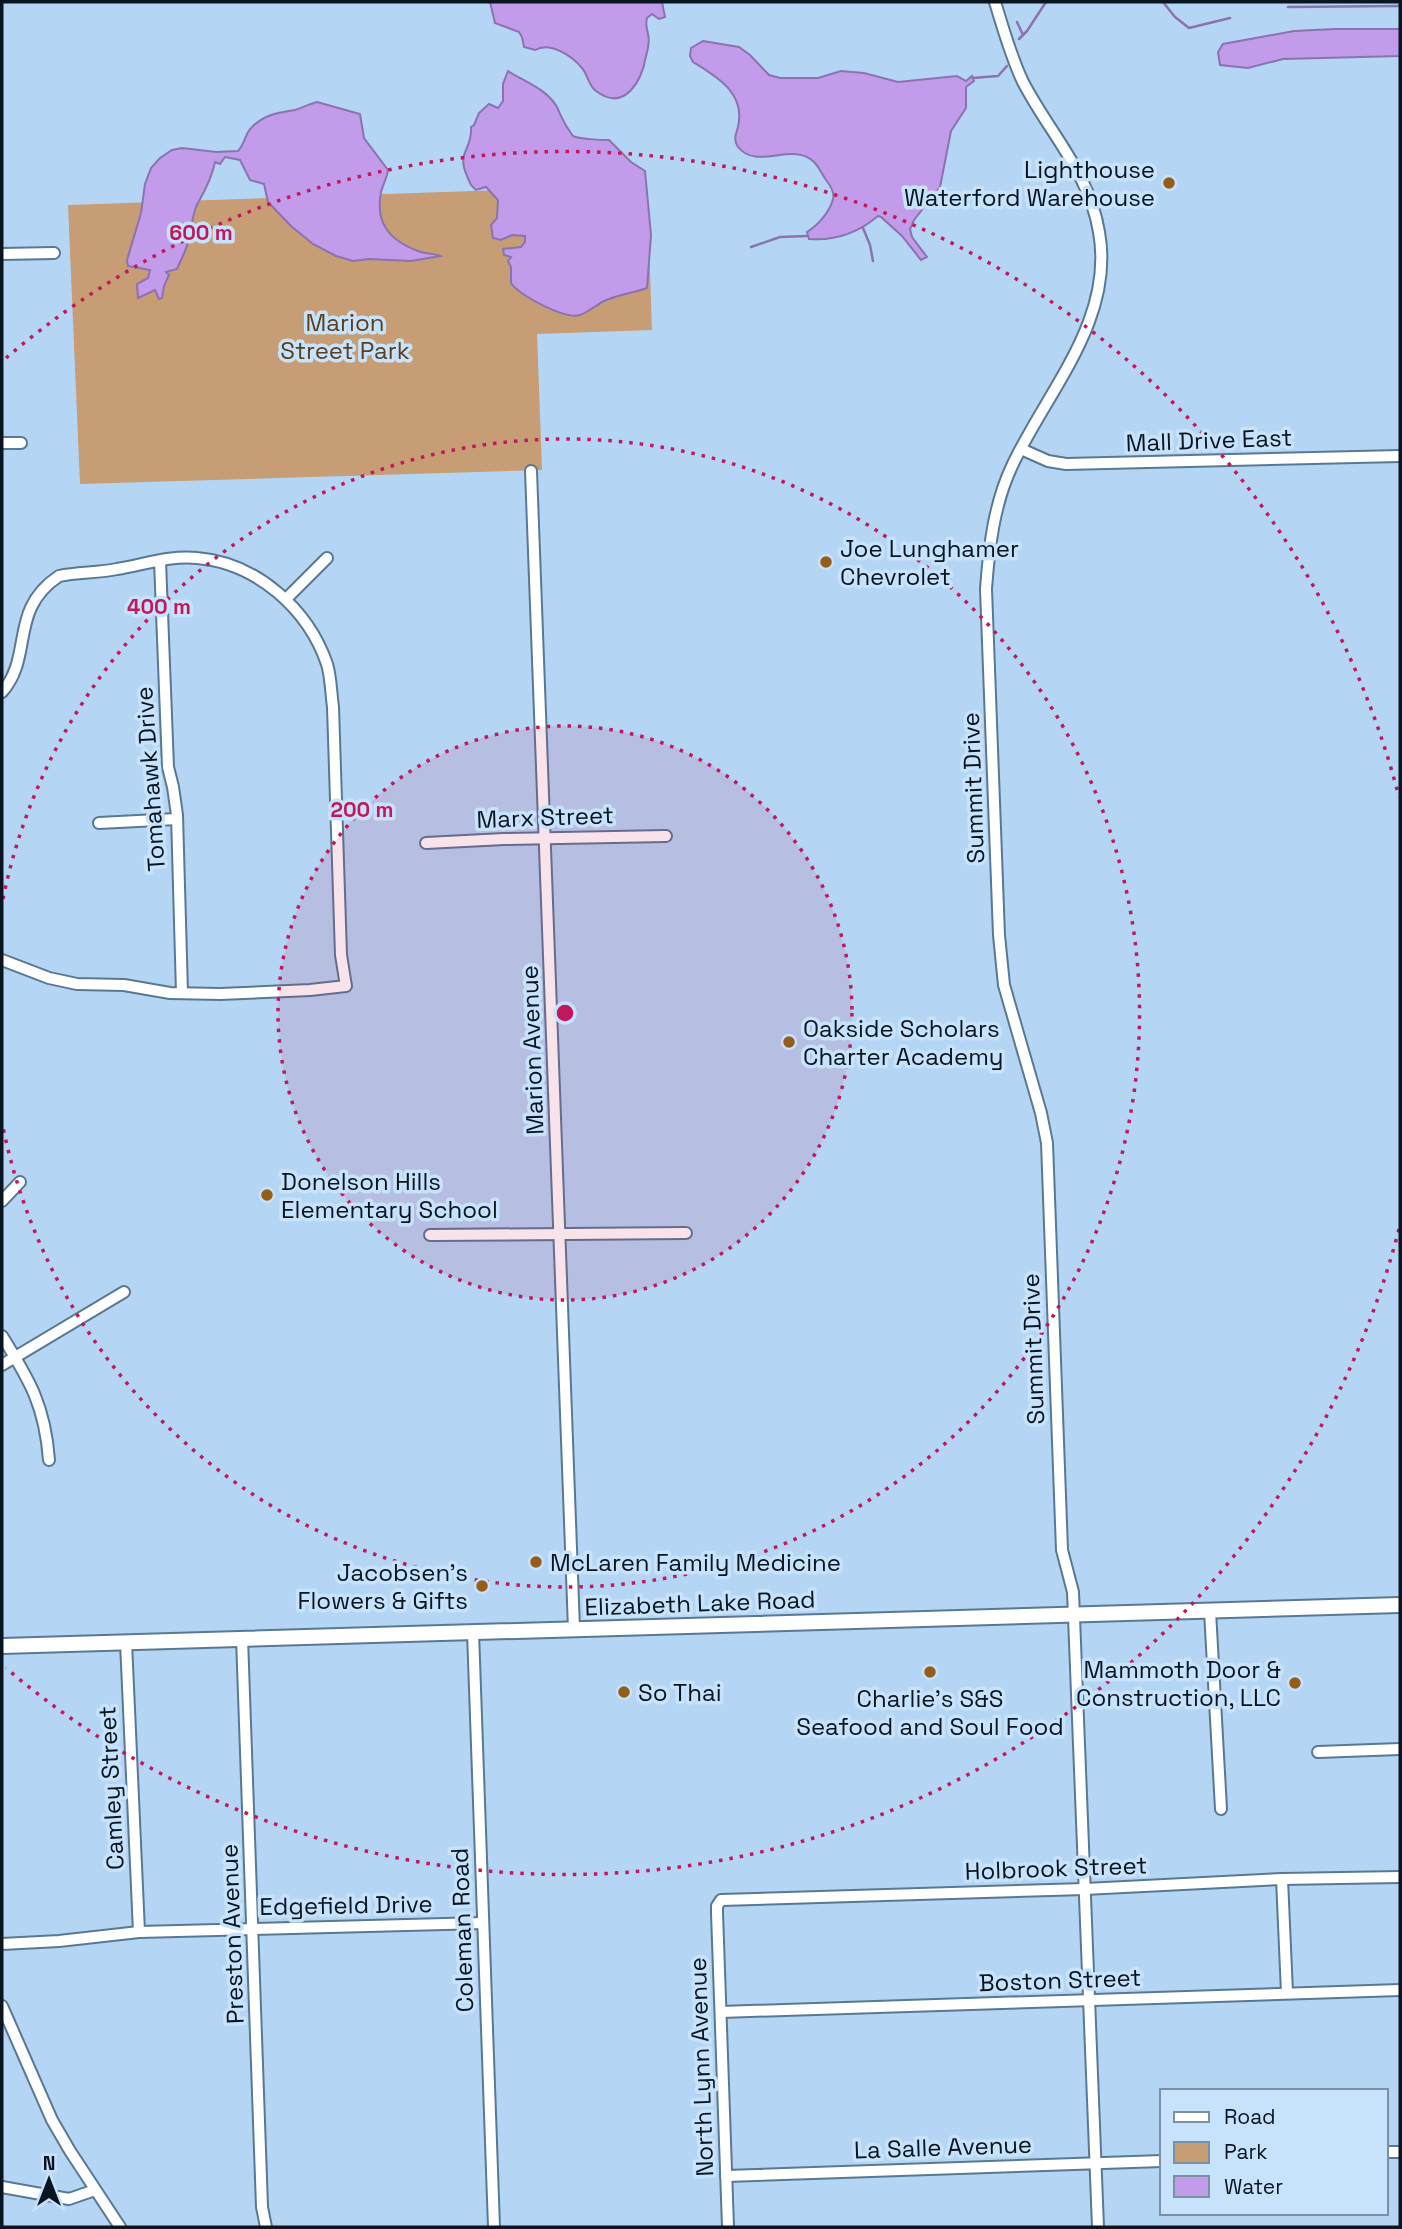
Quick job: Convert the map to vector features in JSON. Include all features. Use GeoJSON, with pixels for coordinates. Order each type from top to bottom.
{"type":"FeatureCollection","features":[{"type":"Feature","properties":{"kind":"main road","name":"Elizabeth Lake Road"},"geometry":{"type":"LineString","coordinates":[[2,1646],[1400,1605]]}},
{"type":"Feature","properties":{"kind":"street","name":"Summit Drive"},"geometry":{"type":"LineString","coordinates":[[995,2],[1023,81],[1063,144],[1085,186],[1100,232],[1102,259],[1090,323],[1012,466],[998,508],[989,550],[986,589],[999,935],[1004,985],[1041,1113],[1050,1195],[1062,1550],[1073,1592],[1098,2227]]}},
{"type":"Feature","properties":{"kind":"street"},"geometry":{"type":"LineString","coordinates":[[2,254],[54,253]]}},
{"type":"Feature","properties":{"kind":"street"},"geometry":{"type":"LineString","coordinates":[[2,443],[21,443]]}},
{"type":"Feature","properties":{"kind":"street","name":"Mall Drive East"},"geometry":{"type":"LineString","coordinates":[[1021,449],[1048,461],[1076,464],[1400,456]]}},
{"type":"Feature","properties":{"kind":"street","name":"Marion Avenue"},"geometry":{"type":"LineString","coordinates":[[531,471],[574,1629]]}},
{"type":"Feature","properties":{"kind":"street"},"geometry":{"type":"LineString","coordinates":[[2,692],[8,685],[18,660],[31,604],[44,586],[58,576],[195,558],[222,563],[266,584],[286,599],[307,624],[328,667],[333,707],[341,955],[346,986],[310,990],[182,993],[124,985],[77,984],[49,978],[2,960]]}},
{"type":"Feature","properties":{"kind":"street"},"geometry":{"type":"LineString","coordinates":[[286,599],[327,558]]}},
{"type":"Feature","properties":{"kind":"street","name":"Tomahawk Drive"},"geometry":{"type":"LineString","coordinates":[[160,561],[168,767],[177,819],[182,993]]}},
{"type":"Feature","properties":{"kind":"street"},"geometry":{"type":"LineString","coordinates":[[99,823],[177,819]]}},
{"type":"Feature","properties":{"kind":"street","name":"Marx Street"},"geometry":{"type":"LineString","coordinates":[[426,843],[666,836]]}},
{"type":"Feature","properties":{"kind":"street"},"geometry":{"type":"LineString","coordinates":[[2,1201],[20,1182]]}},
{"type":"Feature","properties":{"kind":"street"},"geometry":{"type":"LineString","coordinates":[[430,1235],[686,1233]]}},
{"type":"Feature","properties":{"kind":"street"},"geometry":{"type":"LineString","coordinates":[[2,1365],[124,1292]]}},
{"type":"Feature","properties":{"kind":"street"},"geometry":{"type":"LineString","coordinates":[[2,1336],[37,1396],[47,1429],[49,1460]]}},
{"type":"Feature","properties":{"kind":"street"},"geometry":{"type":"LineString","coordinates":[[1210,1611],[1222,1809]]}},
{"type":"Feature","properties":{"kind":"street","name":"Coleman Road"},"geometry":{"type":"LineString","coordinates":[[473,1632],[495,2227]]}},
{"type":"Feature","properties":{"kind":"street","name":"Preston Avenue"},"geometry":{"type":"LineString","coordinates":[[242,1639],[262,2207],[266,2227]]}},
{"type":"Feature","properties":{"kind":"street","name":"Camley Street"},"geometry":{"type":"LineString","coordinates":[[126,1642],[138,1932]]}},
{"type":"Feature","properties":{"kind":"street"},"geometry":{"type":"LineString","coordinates":[[1318,1752],[1400,1749]]}},
{"type":"Feature","properties":{"kind":"street","name":"Holbrook Street"},"geometry":{"type":"LineString","coordinates":[[717,1906],[721,1900],[738,1898],[1400,1877]]}},
{"type":"Feature","properties":{"kind":"street"},"geometry":{"type":"LineString","coordinates":[[1282,1879],[1287,1993]]}},
{"type":"Feature","properties":{"kind":"street","name":"North Lynn Avenue"},"geometry":{"type":"LineString","coordinates":[[717,1906],[728,2227]]}},
{"type":"Feature","properties":{"kind":"street","name":"Edgefield Drive"},"geometry":{"type":"LineString","coordinates":[[2,1944],[138,1932],[482,1923]]}},
{"type":"Feature","properties":{"kind":"street","name":"Boston Street"},"geometry":{"type":"LineString","coordinates":[[722,2012],[1400,1990]]}},
{"type":"Feature","properties":{"kind":"street"},"geometry":{"type":"LineString","coordinates":[[2,2006],[52,2120],[120,2227]]}},
{"type":"Feature","properties":{"kind":"street","name":"La Salle Avenue"},"geometry":{"type":"LineString","coordinates":[[726,2176],[1160,2161]]}},
{"type":"Feature","properties":{"kind":"street"},"geometry":{"type":"LineString","coordinates":[[2,2187],[69,2199],[95,2190]]}},
{"type":"Feature","properties":{"kind":"green space","name":"Marion Street Park"},"geometry":{"type":"Polygon","coordinates":[[[647,185],[652,330],[537,334],[542,470],[80,484],[68,205],[647,185]]]}},
{"type":"Feature","properties":{"kind":"water"},"geometry":{"type":"Polygon","coordinates":[[[490,2],[662,2],[665,17],[659,19],[652,14],[647,18],[649,45],[641,75],[630,91],[615,98],[606,97],[596,91],[582,68],[560,51],[547,47],[535,50],[524,47],[519,32],[495,23],[490,2]]]}},
{"type":"Feature","properties":{"kind":"water"},"geometry":{"type":"Polygon","coordinates":[[[1400,29],[1400,56],[1283,59],[1248,68],[1220,65],[1218,52],[1223,44],[1294,31],[1400,29]]]}},
{"type":"Feature","properties":{"kind":"water"},"geometry":{"type":"Polygon","coordinates":[[[703,41],[739,47],[769,75],[780,78],[818,78],[841,71],[864,73],[898,82],[957,76],[966,81],[972,76],[974,81],[966,87],[966,108],[951,131],[940,187],[910,229],[912,237],[927,257],[921,260],[902,236],[878,216],[846,235],[809,239],[807,232],[823,218],[833,199],[830,186],[816,164],[805,156],[786,154],[755,157],[738,147],[735,137],[739,115],[734,95],[720,80],[693,62],[690,56],[691,48],[703,41]]]}},
{"type":"Feature","properties":{"kind":"water"},"geometry":{"type":"Polygon","coordinates":[[[508,71],[553,101],[573,136],[609,140],[631,162],[645,171],[651,235],[647,288],[601,302],[582,314],[573,316],[543,305],[523,294],[511,283],[511,267],[508,261],[511,257],[504,255],[503,249],[521,247],[525,236],[512,235],[501,240],[493,238],[491,225],[497,218],[498,200],[486,187],[476,190],[472,187],[463,161],[470,141],[471,127],[479,113],[489,104],[498,108],[503,101],[503,84],[508,71]]]}},
{"type":"Feature","properties":{"kind":"water"},"geometry":{"type":"Polygon","coordinates":[[[317,102],[360,114],[364,138],[388,170],[380,203],[380,213],[386,229],[408,247],[440,256],[411,261],[353,261],[336,256],[313,244],[291,226],[268,202],[264,184],[250,180],[240,160],[225,157],[220,164],[215,162],[195,210],[184,254],[177,269],[166,272],[169,275],[162,298],[159,299],[155,290],[138,298],[137,284],[148,278],[150,270],[128,266],[127,260],[141,213],[145,184],[151,168],[160,158],[172,150],[182,148],[216,152],[238,151],[250,129],[262,119],[317,102]]]}},
{"type":"Feature","properties":{"kind":"waterway"},"geometry":{"type":"LineString","coordinates":[[1019,39],[1046,2]]}},
{"type":"Feature","properties":{"kind":"waterway"},"geometry":{"type":"LineString","coordinates":[[1163,2],[1175,17],[1189,28],[1230,18]]}},
{"type":"Feature","properties":{"kind":"waterway"},"geometry":{"type":"LineString","coordinates":[[1288,7],[1400,6]]}},
{"type":"Feature","properties":{"kind":"waterway"},"geometry":{"type":"LineString","coordinates":[[1017,22],[1023,35]]}},
{"type":"Feature","properties":{"kind":"waterway"},"geometry":{"type":"LineString","coordinates":[[973,78],[998,76],[1007,66]]}},
{"type":"Feature","properties":{"kind":"waterway"},"geometry":{"type":"LineString","coordinates":[[863,228],[873,261]]}},
{"type":"Feature","properties":{"kind":"waterway"},"geometry":{"type":"LineString","coordinates":[[751,247],[780,237],[807,236]]}},
{"type":"Feature","properties":{"kind":"place","name":"Lighthouse Waterford Warehouse"},"geometry":{"type":"Point","coordinates":[1169,183]}},
{"type":"Feature","properties":{"kind":"place","name":"Joe Lunghamer Chevrolet"},"geometry":{"type":"Point","coordinates":[826,562]}},
{"type":"Feature","properties":{"kind":"place","name":"Oakside Scholars Charter Academy"},"geometry":{"type":"Point","coordinates":[789,1042]}},
{"type":"Feature","properties":{"kind":"place","name":"Donelson Hills Elementary School"},"geometry":{"type":"Point","coordinates":[267,1195]}},
{"type":"Feature","properties":{"kind":"place","name":"McLaren Family Medicine"},"geometry":{"type":"Point","coordinates":[536,1562]}},
{"type":"Feature","properties":{"kind":"place","name":"Jacobsen's Flowers & Gifts"},"geometry":{"type":"Point","coordinates":[482,1586]}},
{"type":"Feature","properties":{"kind":"place","name":"Charlie's S&S Seafood and Soul Food"},"geometry":{"type":"Point","coordinates":[930,1672]}},
{"type":"Feature","properties":{"kind":"place","name":"Mammoth Door & Construction, LLC"},"geometry":{"type":"Point","coordinates":[1295,1683]}},
{"type":"Feature","properties":{"kind":"place","name":"So Thai"},"geometry":{"type":"Point","coordinates":[624,1692]}}]}
